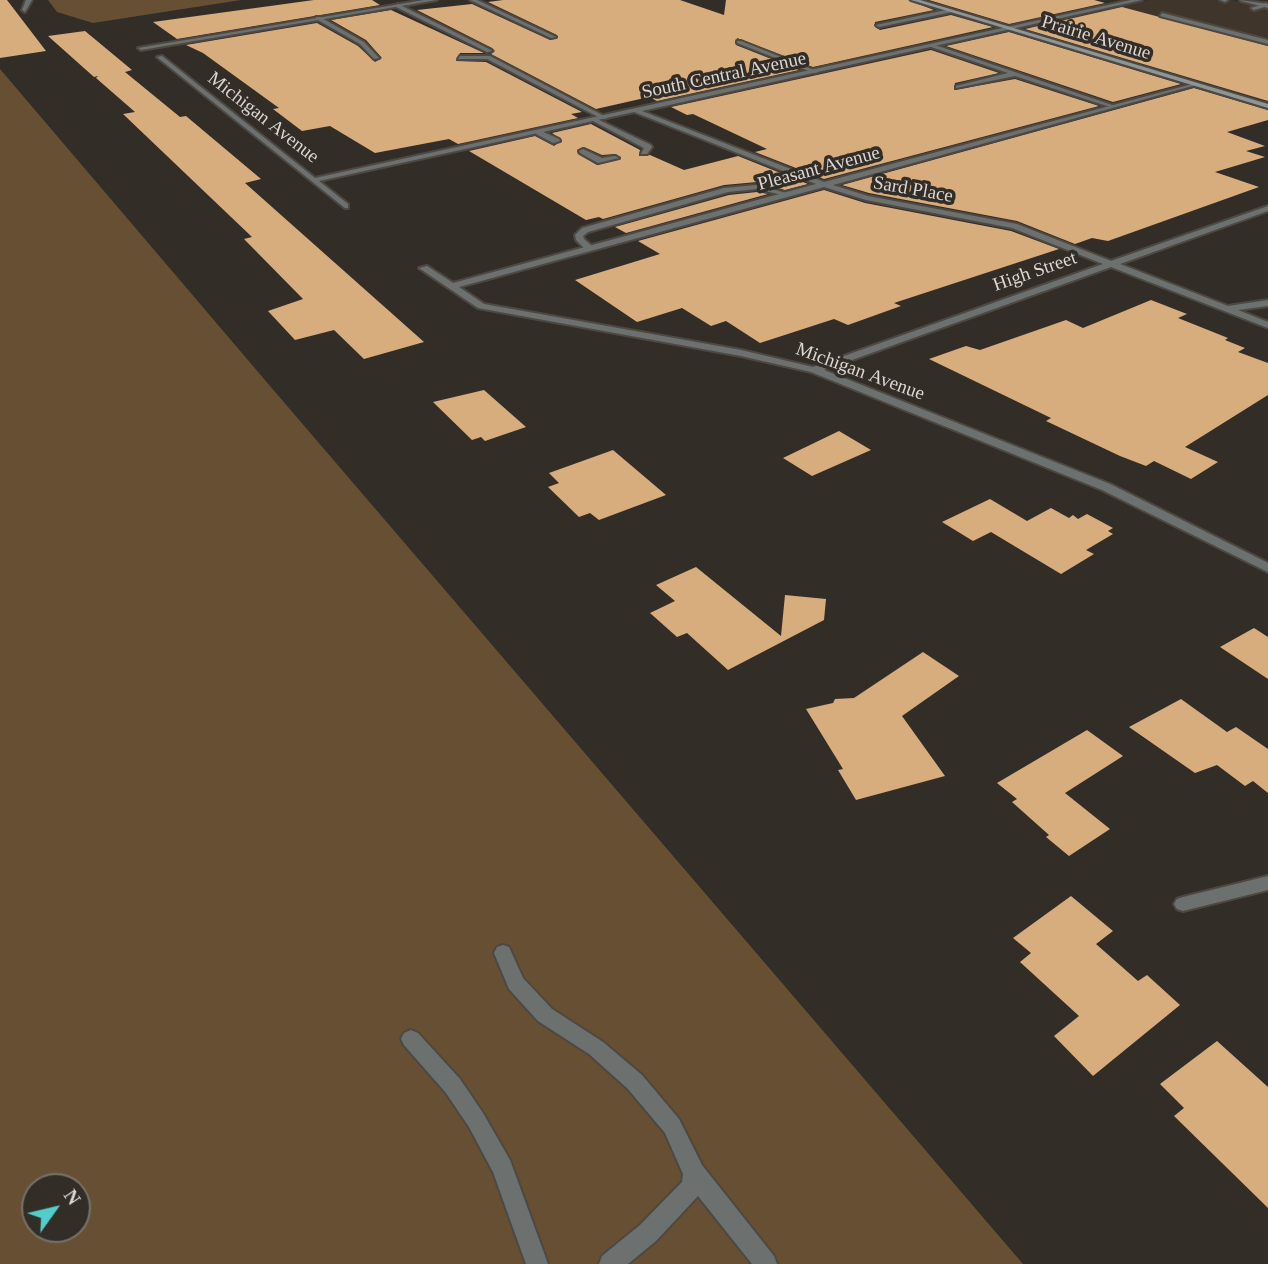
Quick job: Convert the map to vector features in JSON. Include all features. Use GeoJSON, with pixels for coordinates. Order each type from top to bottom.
{"type":"FeatureCollection","features":[{"type":"Feature","properties":{"kind":"main road","name":"Prairie Avenue"},"geometry":{"type":"LineString","coordinates":[[914,0],[1268,106]]}},
{"type":"Feature","properties":{"kind":"street"},"geometry":{"type":"LineString","coordinates":[[26,10],[29,0]]}},
{"type":"Feature","properties":{"kind":"street"},"geometry":{"type":"LineString","coordinates":[[141,48],[435,0]]}},
{"type":"Feature","properties":{"kind":"street"},"geometry":{"type":"LineString","coordinates":[[473,0],[553,37]]}},
{"type":"Feature","properties":{"kind":"street","name":"South Central Avenue"},"geometry":{"type":"LineString","coordinates":[[315,180],[1139,0]]}},
{"type":"Feature","properties":{"kind":"street"},"geometry":{"type":"LineString","coordinates":[[1243,0],[1267,6]]}},
{"type":"Feature","properties":{"kind":"street"},"geometry":{"type":"LineString","coordinates":[[398,6],[489,51]]}},
{"type":"Feature","properties":{"kind":"street"},"geometry":{"type":"LineString","coordinates":[[1254,8],[1267,6]]}},
{"type":"Feature","properties":{"kind":"street"},"geometry":{"type":"LineString","coordinates":[[879,25],[950,11]]}},
{"type":"Feature","properties":{"kind":"street"},"geometry":{"type":"LineString","coordinates":[[1168,13],[1162,15],[1268,42]]}},
{"type":"Feature","properties":{"kind":"street"},"geometry":{"type":"LineString","coordinates":[[318,18],[362,43],[376,58]]}},
{"type":"Feature","properties":{"kind":"street"},"geometry":{"type":"LineString","coordinates":[[739,41],[816,72]]}},
{"type":"Feature","properties":{"kind":"street"},"geometry":{"type":"LineString","coordinates":[[933,46],[1112,106]]}},
{"type":"Feature","properties":{"kind":"street","name":"Michigan Avenue"},"geometry":{"type":"LineString","coordinates":[[160,57],[345,206]]}},
{"type":"Feature","properties":{"kind":"street"},"geometry":{"type":"LineString","coordinates":[[460,58],[488,57],[604,118]]}},
{"type":"Feature","properties":{"kind":"street"},"geometry":{"type":"LineString","coordinates":[[958,88],[1015,74]]}},
{"type":"Feature","properties":{"kind":"street","name":"Pleasant Avenue"},"geometry":{"type":"LineString","coordinates":[[452,286],[1194,84]]}},
{"type":"Feature","properties":{"kind":"street","name":"Sard Place"},"geometry":{"type":"LineString","coordinates":[[636,111],[822,184],[866,198],[1014,226],[1268,325]]}},
{"type":"Feature","properties":{"kind":"street"},"geometry":{"type":"LineString","coordinates":[[595,120],[648,147],[644,152]]}},
{"type":"Feature","properties":{"kind":"street"},"geometry":{"type":"LineString","coordinates":[[552,129],[569,138]]}},
{"type":"Feature","properties":{"kind":"street"},"geometry":{"type":"LineString","coordinates":[[539,132],[556,141]]}},
{"type":"Feature","properties":{"kind":"street"},"geometry":{"type":"LineString","coordinates":[[572,150],[583,149],[601,160],[615,158]]}},
{"type":"Feature","properties":{"kind":"street"},"geometry":{"type":"LineString","coordinates":[[589,248],[581,242],[579,235],[585,230],[727,190],[757,187],[786,194]]}},
{"type":"Feature","properties":{"kind":"street","name":"High Street"},"geometry":{"type":"LineString","coordinates":[[814,370],[1268,208]]}},
{"type":"Feature","properties":{"kind":"street","name":"Michigan Avenue"},"geometry":{"type":"LineString","coordinates":[[424,268],[481,306],[741,353],[814,370],[1106,487],[1268,568]]}},
{"type":"Feature","properties":{"kind":"street"},"geometry":{"type":"LineString","coordinates":[[1230,309],[1268,303]]}},
{"type":"Feature","properties":{"kind":"street"},"geometry":{"type":"LineString","coordinates":[[1183,904],[1268,883]]}},
{"type":"Feature","properties":{"kind":"street"},"geometry":{"type":"LineString","coordinates":[[503,953],[516,983],[545,1015],[596,1048],[635,1082],[672,1126],[694,1172],[766,1264]]}},
{"type":"Feature","properties":{"kind":"street"},"geometry":{"type":"LineString","coordinates":[[411,1039],[453,1086],[476,1120],[502,1167],[537,1264]]}},
{"type":"Feature","properties":{"kind":"street"},"geometry":{"type":"LineString","coordinates":[[610,1264],[648,1233],[692,1186],[694,1172]]}},
{"type":"Feature","properties":{"kind":"shaded area"},"geometry":{"type":"Polygon","coordinates":[[[48,0],[241,0],[93,23],[57,12],[48,0]]]}},
{"type":"Feature","properties":{"kind":"shaded area"},"geometry":{"type":"Polygon","coordinates":[[[1148,0],[1231,0],[1268,9],[1268,98],[1026,26],[1148,0]]]}},
{"type":"Feature","properties":{"kind":"shaded area"},"geometry":{"type":"Polygon","coordinates":[[[0,69],[276,393],[1023,1264],[0,1264],[0,69]]]}},
{"type":"Feature","properties":{"kind":"building"},"geometry":{"type":"Polygon","coordinates":[[[0,0],[7,0],[46,51],[0,58],[0,0]]]}},
{"type":"Feature","properties":{"kind":"building"},"geometry":{"type":"Polygon","coordinates":[[[314,0],[372,0],[380,5],[177,39],[153,22],[314,0]]]}},
{"type":"Feature","properties":{"kind":"building"},"geometry":{"type":"Polygon","coordinates":[[[680,0],[724,15],[726,0],[908,0],[934,10],[875,22],[875,27],[880,30],[951,15],[993,27],[813,67],[737,38],[736,45],[799,70],[657,101],[649,97],[596,109],[491,54],[495,51],[492,48],[417,10],[472,4],[550,40],[558,38],[557,35],[488,2],[680,0]]]}},
{"type":"Feature","properties":{"kind":"building"},"geometry":{"type":"Polygon","coordinates":[[[929,0],[1094,0],[1105,3],[1009,24],[929,0]]]}},
{"type":"Feature","properties":{"kind":"building"},"geometry":{"type":"Polygon","coordinates":[[[1122,7],[1268,46],[1268,101],[1025,29],[1122,7]]]}},
{"type":"Feature","properties":{"kind":"building"},"geometry":{"type":"Polygon","coordinates":[[[391,10],[484,53],[460,53],[456,61],[486,62],[582,112],[571,114],[578,118],[458,144],[449,139],[375,153],[330,126],[302,131],[273,109],[279,108],[203,53],[186,45],[317,23],[358,46],[375,62],[382,58],[366,40],[331,20],[391,10]]]}},
{"type":"Feature","properties":{"kind":"building"},"geometry":{"type":"Polygon","coordinates":[[[85,31],[132,70],[125,72],[180,117],[186,116],[261,179],[245,183],[424,342],[364,359],[334,330],[295,340],[268,311],[303,299],[244,239],[252,237],[123,114],[135,112],[96,78],[98,76],[94,77],[48,36],[85,31]]]}},
{"type":"Feature","properties":{"kind":"building"},"geometry":{"type":"Polygon","coordinates":[[[1009,32],[1181,84],[1113,102],[946,46],[1009,32]]]}},
{"type":"Feature","properties":{"kind":"building"},"geometry":{"type":"Polygon","coordinates":[[[931,50],[999,73],[955,83],[954,90],[1015,79],[1099,106],[824,179],[755,152],[767,149],[693,114],[687,115],[671,107],[931,50]]]}},
{"type":"Feature","properties":{"kind":"building"},"geometry":{"type":"Polygon","coordinates":[[[1194,88],[1268,110],[1268,120],[1227,132],[1265,146],[1246,151],[1265,157],[1215,172],[1259,187],[1108,241],[1092,238],[1075,244],[1017,221],[869,193],[842,185],[1194,88]]]}},
{"type":"Feature","properties":{"kind":"building"},"geometry":{"type":"Polygon","coordinates":[[[591,124],[640,150],[639,156],[650,155],[684,170],[738,156],[808,184],[785,190],[757,182],[724,185],[603,219],[599,217],[586,220],[469,151],[535,136],[554,146],[562,140],[552,133],[591,124]],[[584,147],[577,150],[578,154],[597,165],[621,159],[616,154],[602,155],[584,147]]]}},
{"type":"Feature","properties":{"kind":"building"},"geometry":{"type":"Polygon","coordinates":[[[824,190],[865,203],[1011,231],[1059,249],[894,303],[901,306],[848,325],[834,319],[760,343],[726,321],[711,326],[682,308],[637,322],[575,280],[660,254],[638,241],[824,190]]]}},
{"type":"Feature","properties":{"kind":"building"},"geometry":{"type":"Polygon","coordinates":[[[757,192],[768,194],[626,233],[615,227],[729,195],[757,192]]]}},
{"type":"Feature","properties":{"kind":"building"},"geometry":{"type":"Polygon","coordinates":[[[1151,300],[1187,314],[1178,318],[1228,338],[1225,340],[1245,348],[1238,352],[1268,363],[1268,395],[1185,447],[1218,462],[1191,479],[1154,461],[1146,466],[1120,456],[1046,421],[1051,418],[929,359],[966,346],[980,350],[1066,320],[1083,328],[1151,300]]]}},
{"type":"Feature","properties":{"kind":"building"},"geometry":{"type":"Polygon","coordinates":[[[484,390],[526,427],[485,441],[481,437],[472,440],[433,402],[484,390]]]}},
{"type":"Feature","properties":{"kind":"building"},"geometry":{"type":"Polygon","coordinates":[[[839,431],[871,450],[812,476],[783,458],[839,431]]]}},
{"type":"Feature","properties":{"kind":"building"},"geometry":{"type":"Polygon","coordinates":[[[613,450],[666,495],[599,520],[590,513],[579,517],[548,487],[559,483],[549,473],[613,450]]]}},
{"type":"Feature","properties":{"kind":"building"},"geometry":{"type":"Polygon","coordinates":[[[990,499],[1027,521],[1051,508],[1069,518],[1073,515],[1078,519],[1087,514],[1113,528],[1108,531],[1113,534],[1086,550],[1094,554],[1061,574],[991,532],[973,541],[942,522],[990,499]]]}},
{"type":"Feature","properties":{"kind":"building"},"geometry":{"type":"Polygon","coordinates":[[[696,567],[781,636],[785,595],[826,599],[824,620],[728,670],[687,633],[677,637],[650,613],[675,601],[656,585],[696,567]]]}},
{"type":"Feature","properties":{"kind":"building"},"geometry":{"type":"Polygon","coordinates":[[[1254,628],[1268,637],[1268,679],[1220,647],[1254,628]]]}},
{"type":"Feature","properties":{"kind":"building"},"geometry":{"type":"Polygon","coordinates":[[[923,652],[959,676],[902,716],[945,776],[856,800],[838,770],[843,769],[806,709],[833,703],[835,699],[854,698],[923,652]]]}},
{"type":"Feature","properties":{"kind":"building"},"geometry":{"type":"Polygon","coordinates":[[[1181,699],[1227,732],[1236,727],[1268,749],[1268,793],[1253,781],[1245,786],[1217,765],[1195,773],[1129,727],[1181,699]]]}},
{"type":"Feature","properties":{"kind":"building"},"geometry":{"type":"Polygon","coordinates":[[[1087,730],[1123,756],[1065,793],[1110,829],[1069,856],[1046,837],[1049,835],[1012,802],[1017,799],[997,783],[1087,730]]]}},
{"type":"Feature","properties":{"kind":"building"},"geometry":{"type":"Polygon","coordinates":[[[1071,896],[1113,931],[1096,944],[1138,981],[1147,975],[1180,1005],[1093,1076],[1054,1036],[1079,1016],[1020,962],[1031,953],[1013,938],[1071,896]]]}},
{"type":"Feature","properties":{"kind":"building"},"geometry":{"type":"Polygon","coordinates":[[[1217,1041],[1268,1087],[1268,1208],[1174,1116],[1184,1108],[1160,1084],[1217,1041]]]}}]}
